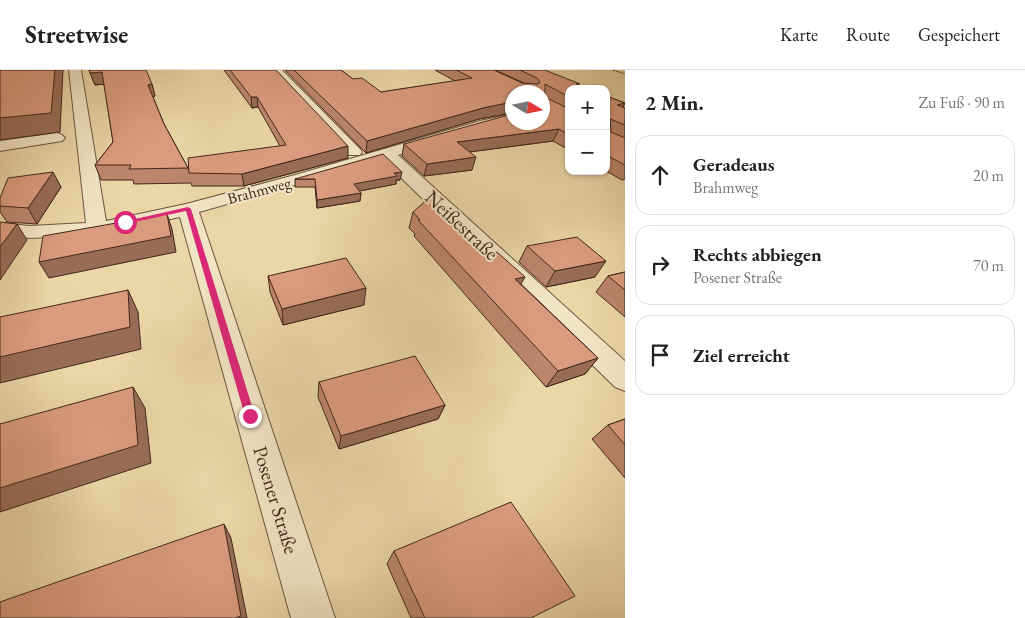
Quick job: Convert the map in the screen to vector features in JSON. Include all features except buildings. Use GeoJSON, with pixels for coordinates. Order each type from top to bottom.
{"type":"FeatureCollection","features":[{"type":"Feature","properties":{"kind":"street"},"geometry":{"type":"LineString","coordinates":[[75,70],[96,228]]}},
{"type":"Feature","properties":{"kind":"street"},"geometry":{"type":"LineString","coordinates":[[276,70],[362,161]]}},
{"type":"Feature","properties":{"kind":"street","name":"Brahmweg"},"geometry":{"type":"LineString","coordinates":[[0,229],[38,232],[96,228],[188,209],[301,179],[505,120]]}},
{"type":"Feature","properties":{"kind":"street"},"geometry":{"type":"LineString","coordinates":[[0,146],[57,138]]}},
{"type":"Feature","properties":{"kind":"street","name":"Neißestraße"},"geometry":{"type":"LineString","coordinates":[[386,153],[625,379]]}},
{"type":"Feature","properties":{"kind":"street","name":"Posener Straße"},"geometry":{"type":"LineString","coordinates":[[188,209],[313,618]]}},
{"type":"Feature","properties":{"kind":"path"},"geometry":{"type":"LineString","coordinates":[[613,70],[625,74]]}},
{"type":"Feature","properties":{"kind":"route"},"geometry":{"type":"LineString","coordinates":[[125,222],[188,209],[250,416]]}}]}
